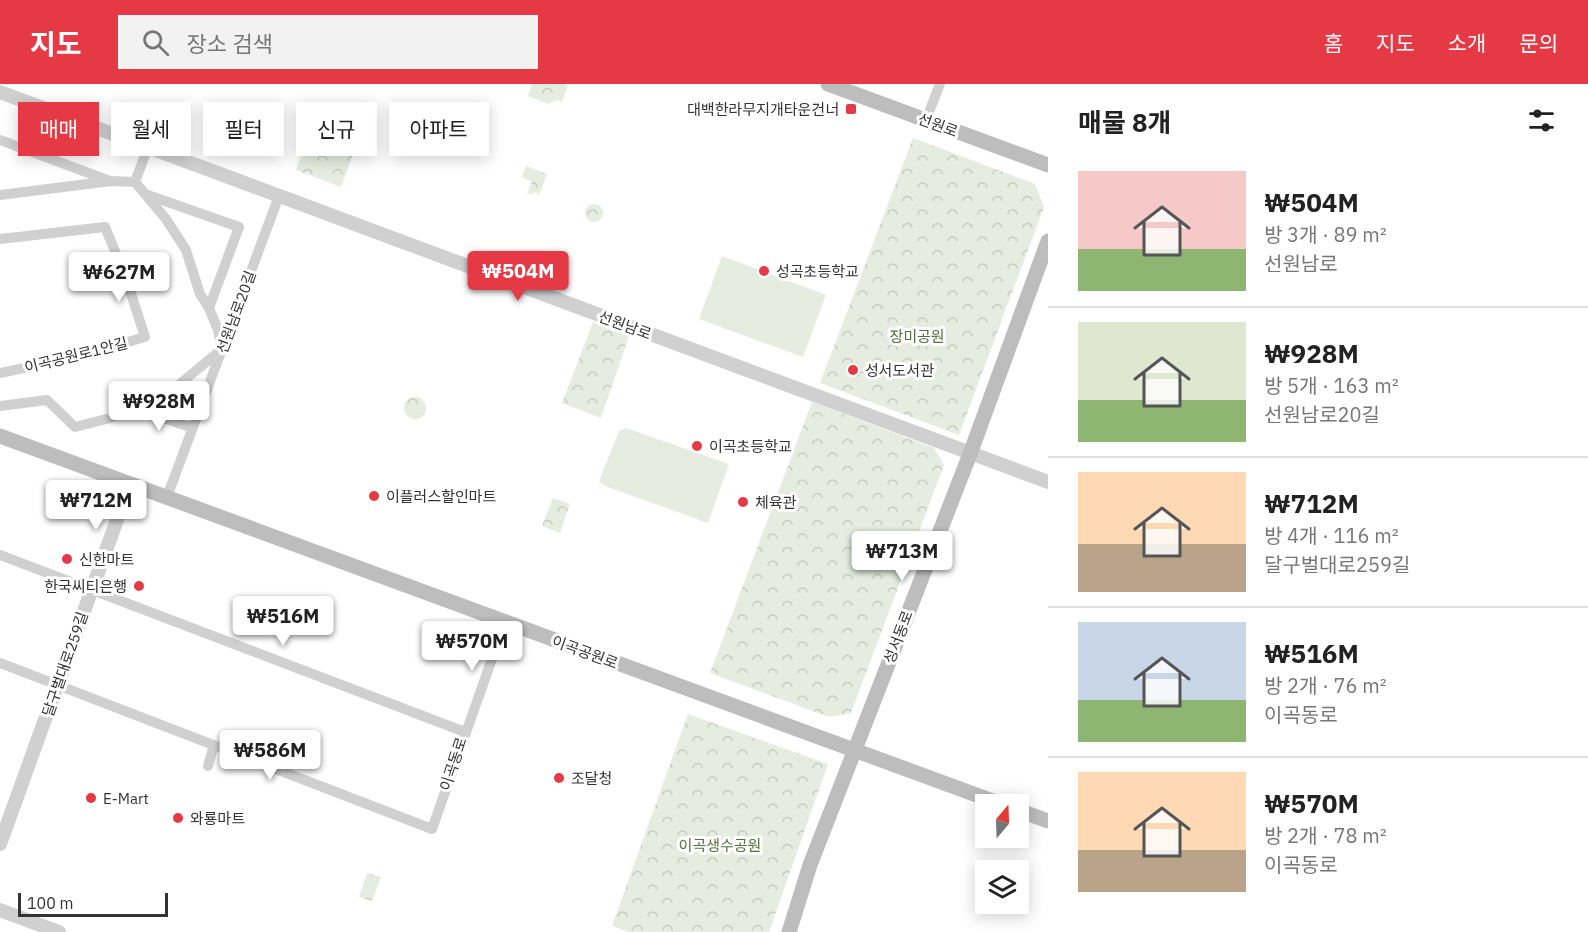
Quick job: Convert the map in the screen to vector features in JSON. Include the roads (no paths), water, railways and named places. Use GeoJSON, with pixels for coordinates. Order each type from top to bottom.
{"type":"FeatureCollection","features":[{"type":"Feature","properties":{"kind":"main road","name":"선원로"},"geometry":{"type":"LineString","coordinates":[[828,84],[1048,165]]}},
{"type":"Feature","properties":{"kind":"main road","name":"성서동로"},"geometry":{"type":"LineString","coordinates":[[789,932],[810,866],[970,454],[1048,241]]}},
{"type":"Feature","properties":{"kind":"main road","name":"이곡공원로"},"geometry":{"type":"LineString","coordinates":[[0,435],[975,795]]}},
{"type":"Feature","properties":{"kind":"main road"},"geometry":{"type":"LineString","coordinates":[[1029,814],[1048,821]]}},
{"type":"Feature","properties":{"kind":"street"},"geometry":{"type":"LineString","coordinates":[[926,120],[939,84]]}},
{"type":"Feature","properties":{"kind":"street","name":"선원남로"},"geometry":{"type":"LineString","coordinates":[[0,92],[111,133]]}},
{"type":"Feature","properties":{"kind":"street"},"geometry":{"type":"LineString","coordinates":[[0,141],[111,181]]}},
{"type":"Feature","properties":{"kind":"street"},"geometry":{"type":"LineString","coordinates":[[135,182],[145,156]]}},
{"type":"Feature","properties":{"kind":"street","name":"선원남로"},"geometry":{"type":"LineString","coordinates":[[172,156],[1048,482]]}},
{"type":"Feature","properties":{"kind":"street"},"geometry":{"type":"LineString","coordinates":[[0,195],[111,181],[135,182],[166,219],[186,250],[200,294],[218,330],[222,350],[170,392],[110,418],[75,427],[47,400],[0,406]]}},
{"type":"Feature","properties":{"kind":"street"},"geometry":{"type":"LineString","coordinates":[[145,194],[239,227],[209,308]]}},
{"type":"Feature","properties":{"kind":"street","name":"선원남로20길"},"geometry":{"type":"LineString","coordinates":[[167,497],[279,196]]}},
{"type":"Feature","properties":{"kind":"street","name":"이곡공원로1안길"},"geometry":{"type":"LineString","coordinates":[[0,238],[105,227],[125,275],[145,338],[76,357],[0,373]]}},
{"type":"Feature","properties":{"kind":"street"},"geometry":{"type":"LineString","coordinates":[[134,408],[193,428]]}},
{"type":"Feature","properties":{"kind":"street","name":"달구벌대로259길"},"geometry":{"type":"LineString","coordinates":[[0,844],[130,484]]}},
{"type":"Feature","properties":{"kind":"street","name":"이곡동로"},"geometry":{"type":"LineString","coordinates":[[0,555],[465,732],[432,829],[0,663]]}},
{"type":"Feature","properties":{"kind":"street"},"geometry":{"type":"LineString","coordinates":[[465,732],[505,622]]}},
{"type":"Feature","properties":{"kind":"street"},"geometry":{"type":"LineString","coordinates":[[208,766],[214,745]]}},
{"type":"Feature","properties":{"kind":"street"},"geometry":{"type":"LineString","coordinates":[[0,910],[59,932]]}},
{"type":"Feature","properties":{"kind":"place","name":"대백한라무지개타운건너"},"geometry":{"type":"Point","coordinates":[851,109]}},
{"type":"Feature","properties":{"kind":"place","name":"성곡초등학교"},"geometry":{"type":"Point","coordinates":[764,271]}},
{"type":"Feature","properties":{"kind":"place","name":"성서도서관"},"geometry":{"type":"Point","coordinates":[853,370]}},
{"type":"Feature","properties":{"kind":"place","name":"이곡초등학교"},"geometry":{"type":"Point","coordinates":[697,446]}},
{"type":"Feature","properties":{"kind":"place","name":"이플러스할인마트"},"geometry":{"type":"Point","coordinates":[374,496]}},
{"type":"Feature","properties":{"kind":"place","name":"체육관"},"geometry":{"type":"Point","coordinates":[743,502]}},
{"type":"Feature","properties":{"kind":"place","name":"신한마트"},"geometry":{"type":"Point","coordinates":[67,559]}},
{"type":"Feature","properties":{"kind":"place","name":"한국씨티은행"},"geometry":{"type":"Point","coordinates":[139,586]}},
{"type":"Feature","properties":{"kind":"place","name":"조달청"},"geometry":{"type":"Point","coordinates":[559,778]}},
{"type":"Feature","properties":{"kind":"place","name":"E-Mart"},"geometry":{"type":"Point","coordinates":[91,798]}},
{"type":"Feature","properties":{"kind":"place","name":"와룡마트"},"geometry":{"type":"Point","coordinates":[178,818]}},
{"type":"Feature","properties":{"kind":"park label","name":"장미공원"},"geometry":{"type":"Point","coordinates":[917,336]}},
{"type":"Feature","properties":{"kind":"park label","name":"이곡생수공원"},"geometry":{"type":"Point","coordinates":[720,845]}}]}
